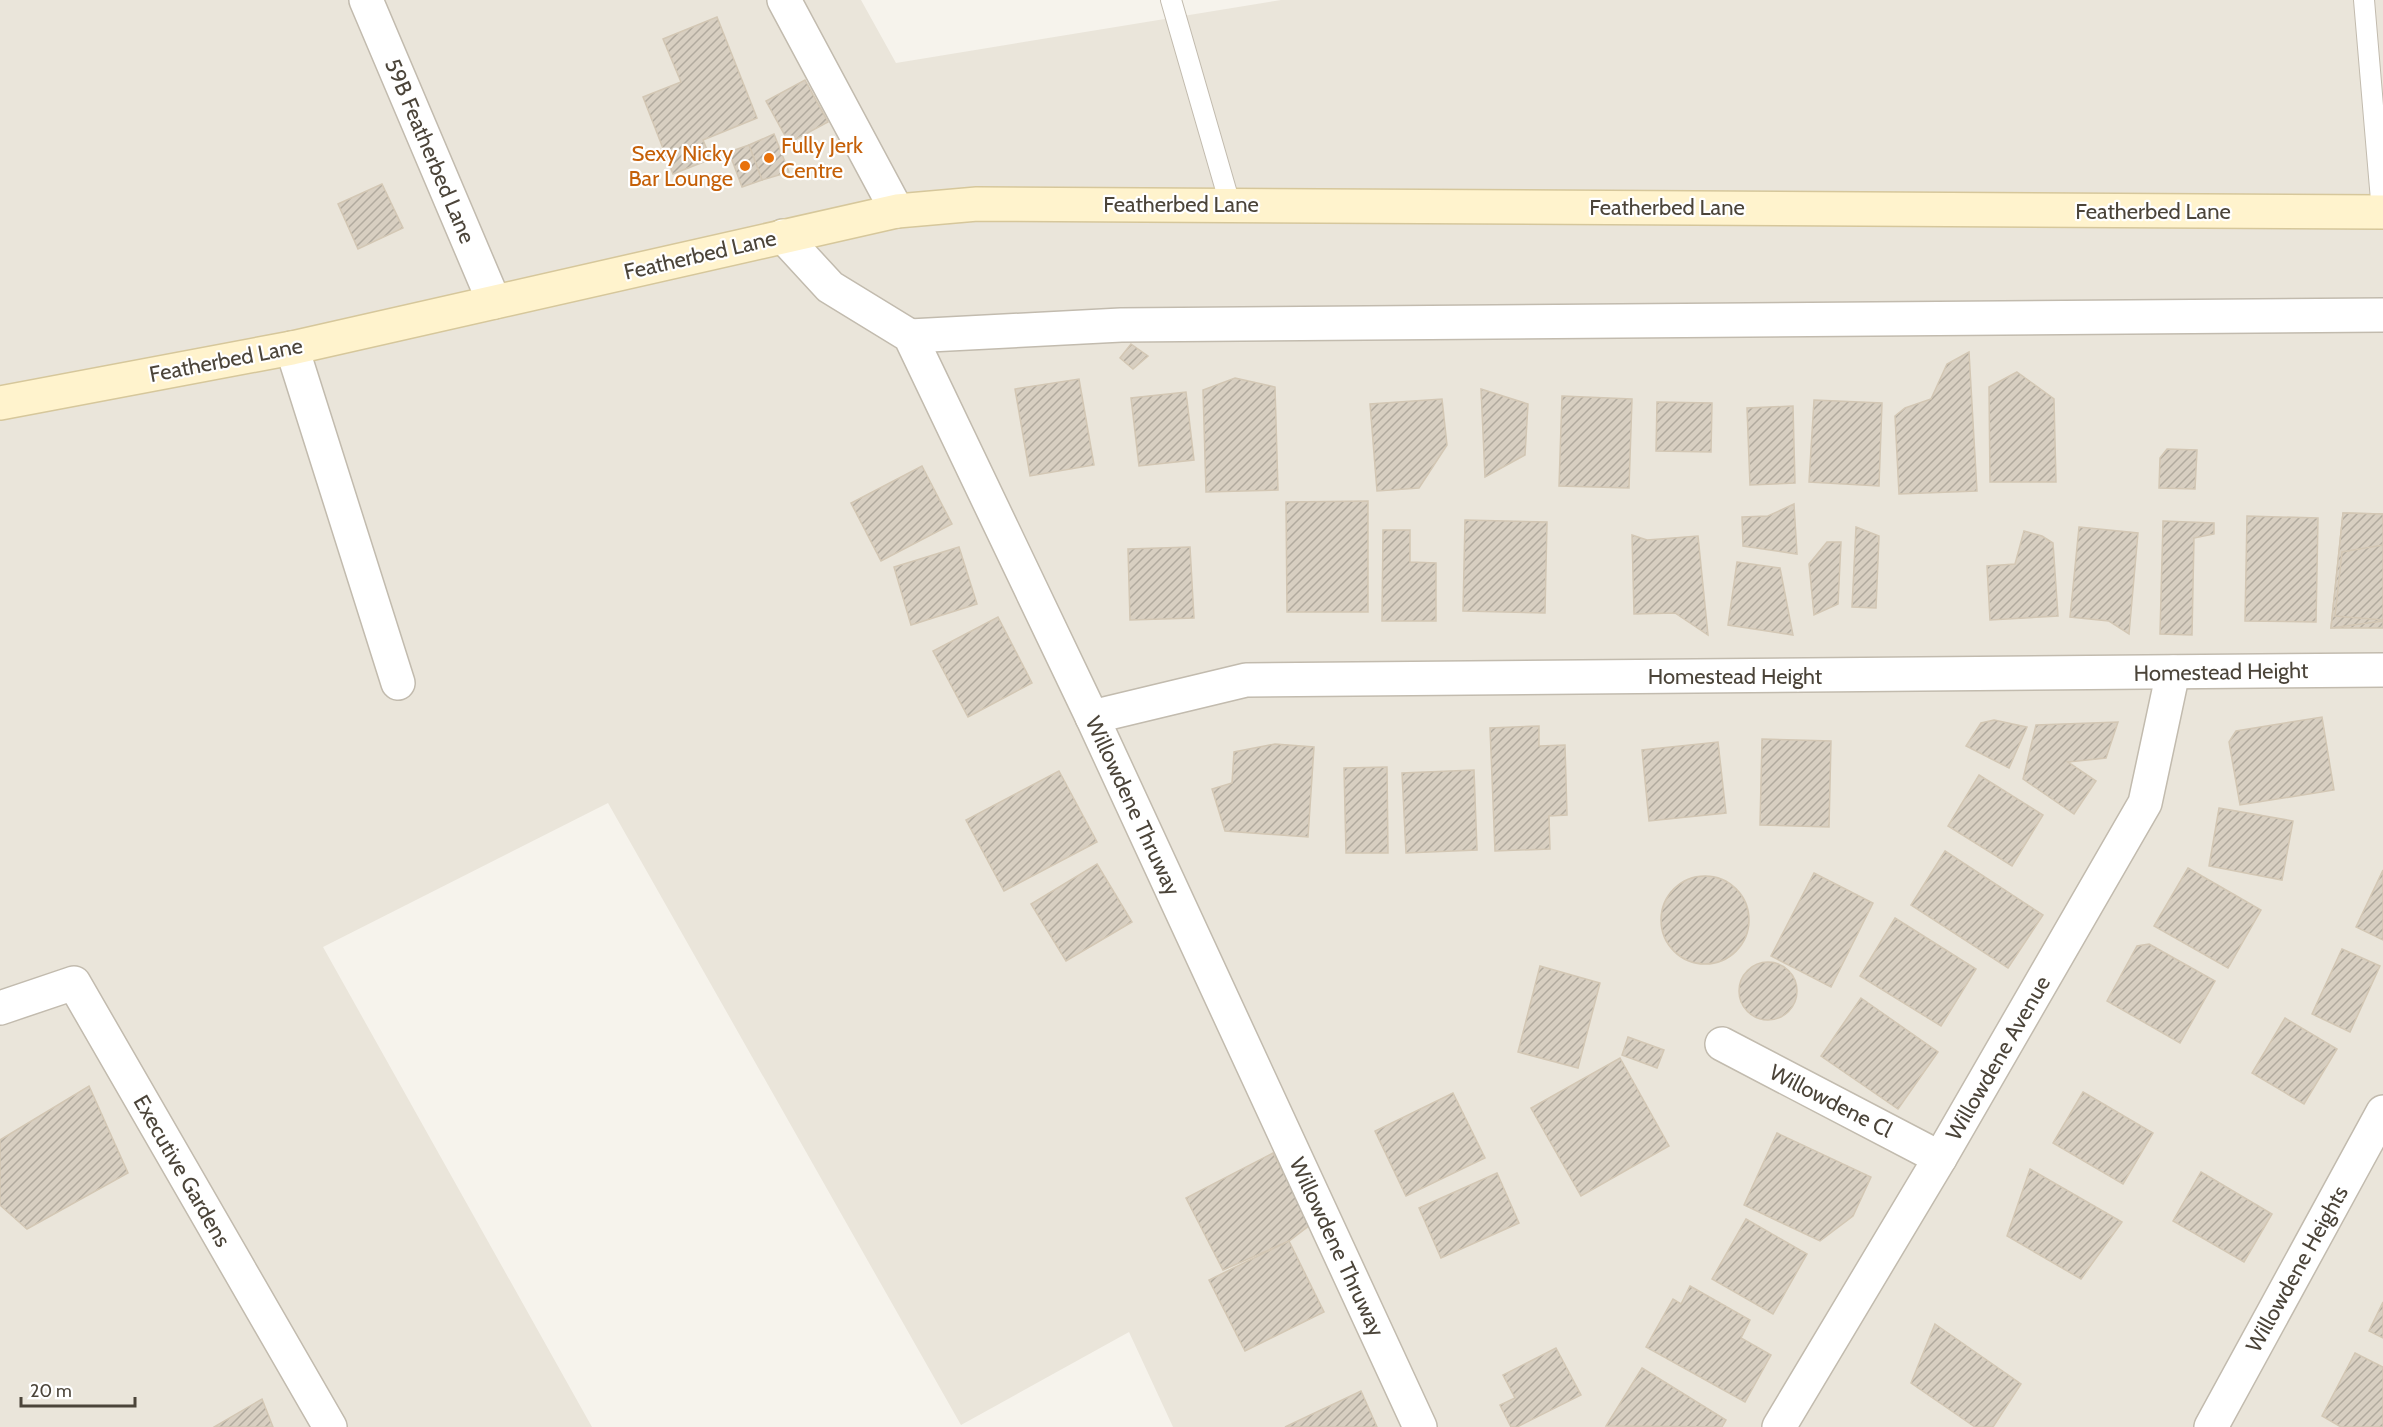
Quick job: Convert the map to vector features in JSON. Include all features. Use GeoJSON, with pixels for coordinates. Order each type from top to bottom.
{"type":"FeatureCollection","features":[{"type":"Feature","properties":{"kind":"main road","name":"Featherbed Lane"},"geometry":{"type":"LineString","coordinates":[[0,403],[292,348],[897,212],[977,204],[2382,212]]}},
{"type":"Feature","properties":{"kind":"street","name":"59B Featherbed Lane"},"geometry":{"type":"LineString","coordinates":[[366,0],[494,302]]}},
{"type":"Feature","properties":{"kind":"street"},"geometry":{"type":"LineString","coordinates":[[784,0],[897,212]]}},
{"type":"Feature","properties":{"kind":"street"},"geometry":{"type":"LineString","coordinates":[[783,236],[830,287],[910,336],[1121,325],[2383,315]]}},
{"type":"Feature","properties":{"kind":"street","name":"Willowdene Thruway"},"geometry":{"type":"LineString","coordinates":[[910,336],[1092,717],[1420,1427]]}},
{"type":"Feature","properties":{"kind":"street"},"geometry":{"type":"LineString","coordinates":[[292,348],[398,682]]}},
{"type":"Feature","properties":{"kind":"street","name":"Homestead Height"},"geometry":{"type":"LineString","coordinates":[[1092,717],[1246,680],[2383,670]]}},
{"type":"Feature","properties":{"kind":"street","name":"Willowdene Avenue"},"geometry":{"type":"LineString","coordinates":[[1779,1427],[1941,1158],[2145,803],[2173,672]]}},
{"type":"Feature","properties":{"kind":"street","name":"Executive Gardens"},"geometry":{"type":"LineString","coordinates":[[0,1008],[74,983],[330,1427]]}},
{"type":"Feature","properties":{"kind":"street","name":"Willowdene Cl"},"geometry":{"type":"LineString","coordinates":[[1722,1044],[1941,1158]]}},
{"type":"Feature","properties":{"kind":"street","name":"Willowdene Heights"},"geometry":{"type":"LineString","coordinates":[[2211,1427],[2383,1112]]}},
{"type":"Feature","properties":{"kind":"lane"},"geometry":{"type":"LineString","coordinates":[[1171,0],[1230,204]]}},
{"type":"Feature","properties":{"kind":"lane"},"geometry":{"type":"LineString","coordinates":[[2364,0],[2382,212]]}},
{"type":"Feature","properties":{"kind":"shaded area"},"geometry":{"type":"Polygon","coordinates":[[[0,0],[861,0],[896,63],[1281,0],[2383,0],[2383,1427],[1173,1427],[1129,1332],[961,1425],[608,803],[323,947],[592,1427],[0,1427],[0,0]]]}},
{"type":"Feature","properties":{"kind":"building"},"geometry":{"type":"Polygon","coordinates":[[[717,17],[757,118],[703,140],[711,159],[673,174],[643,97],[681,82],[663,39],[717,17]]]}},
{"type":"Feature","properties":{"kind":"building"},"geometry":{"type":"Polygon","coordinates":[[[805,80],[828,122],[789,143],[766,101],[805,80]]]}},
{"type":"Feature","properties":{"kind":"building","name":"Fully Jerk Centre"},"geometry":{"type":"Polygon","coordinates":[[[774,134],[789,172],[762,180],[749,145],[774,134]]]}},
{"type":"Feature","properties":{"kind":"building","name":"Sexy Nicky Bar Lounge"},"geometry":{"type":"Polygon","coordinates":[[[749,145],[762,180],[742,187],[729,152],[749,145]]]}},
{"type":"Feature","properties":{"kind":"building"},"geometry":{"type":"Polygon","coordinates":[[[382,184],[403,228],[358,249],[338,204],[382,184]]]}},
{"type":"Feature","properties":{"kind":"building"},"geometry":{"type":"Polygon","coordinates":[[[1131,344],[1148,356],[1133,369],[1120,358],[1131,344]]]}},
{"type":"Feature","properties":{"kind":"building"},"geometry":{"type":"Polygon","coordinates":[[[1969,352],[1977,491],[1899,494],[1895,416],[1905,408],[1931,399],[1947,364],[1969,352]]]}},
{"type":"Feature","properties":{"kind":"building"},"geometry":{"type":"Polygon","coordinates":[[[2017,372],[2054,399],[2056,482],[1990,482],[1989,387],[2017,372]]]}},
{"type":"Feature","properties":{"kind":"building"},"geometry":{"type":"Polygon","coordinates":[[[1235,378],[1275,387],[1278,490],[1206,492],[1203,390],[1235,378]]]}},
{"type":"Feature","properties":{"kind":"building"},"geometry":{"type":"Polygon","coordinates":[[[1079,379],[1094,465],[1030,476],[1015,389],[1079,379]]]}},
{"type":"Feature","properties":{"kind":"building"},"geometry":{"type":"Polygon","coordinates":[[[1481,389],[1528,404],[1525,455],[1485,477],[1481,389]]]}},
{"type":"Feature","properties":{"kind":"building"},"geometry":{"type":"Polygon","coordinates":[[[1186,392],[1194,460],[1139,466],[1131,398],[1186,392]]]}},
{"type":"Feature","properties":{"kind":"building"},"geometry":{"type":"Polygon","coordinates":[[[1562,396],[1632,399],[1629,488],[1559,486],[1562,396]]]}},
{"type":"Feature","properties":{"kind":"building"},"geometry":{"type":"Polygon","coordinates":[[[1442,399],[1447,445],[1419,488],[1377,491],[1370,404],[1442,399]]]}},
{"type":"Feature","properties":{"kind":"building"},"geometry":{"type":"Polygon","coordinates":[[[1814,400],[1882,403],[1879,486],[1809,482],[1814,400]]]}},
{"type":"Feature","properties":{"kind":"building"},"geometry":{"type":"Polygon","coordinates":[[[1657,402],[1712,403],[1711,452],[1656,451],[1657,402]]]}},
{"type":"Feature","properties":{"kind":"building"},"geometry":{"type":"Polygon","coordinates":[[[1793,406],[1795,483],[1750,485],[1747,408],[1793,406]]]}},
{"type":"Feature","properties":{"kind":"building"},"geometry":{"type":"Polygon","coordinates":[[[2167,449],[2197,450],[2195,489],[2159,488],[2160,458],[2167,449]]]}},
{"type":"Feature","properties":{"kind":"building"},"geometry":{"type":"Polygon","coordinates":[[[922,466],[952,524],[881,561],[851,503],[922,466]]]}},
{"type":"Feature","properties":{"kind":"building"},"geometry":{"type":"Polygon","coordinates":[[[1368,501],[1368,612],[1287,612],[1286,502],[1368,501]]]}},
{"type":"Feature","properties":{"kind":"building"},"geometry":{"type":"Polygon","coordinates":[[[1794,504],[1797,554],[1743,546],[1742,517],[1768,516],[1794,504]]]}},
{"type":"Feature","properties":{"kind":"building"},"geometry":{"type":"Polygon","coordinates":[[[2343,513],[2383,514],[2383,628],[2331,628],[2343,513]]]}},
{"type":"Feature","properties":{"kind":"building"},"geometry":{"type":"Polygon","coordinates":[[[2343,513],[2383,514],[2383,621],[2331,628],[2343,513]]]}},
{"type":"Feature","properties":{"kind":"building"},"geometry":{"type":"Polygon","coordinates":[[[2247,516],[2318,518],[2316,622],[2245,621],[2247,516]]]}},
{"type":"Feature","properties":{"kind":"building"},"geometry":{"type":"Polygon","coordinates":[[[1465,520],[1547,522],[1545,613],[1463,611],[1465,520]]]}},
{"type":"Feature","properties":{"kind":"building"},"geometry":{"type":"Polygon","coordinates":[[[2163,521],[2214,523],[2214,534],[2194,538],[2192,635],[2160,634],[2163,521]]]}},
{"type":"Feature","properties":{"kind":"building"},"geometry":{"type":"Polygon","coordinates":[[[1856,527],[1879,536],[1876,608],[1852,607],[1856,527]]]}},
{"type":"Feature","properties":{"kind":"building"},"geometry":{"type":"Polygon","coordinates":[[[2079,527],[2138,533],[2129,634],[2109,621],[2070,617],[2079,527]]]}},
{"type":"Feature","properties":{"kind":"building"},"geometry":{"type":"Polygon","coordinates":[[[1383,530],[1410,530],[1410,562],[1436,563],[1436,621],[1382,621],[1383,530]]]}},
{"type":"Feature","properties":{"kind":"building"},"geometry":{"type":"Polygon","coordinates":[[[2024,531],[2042,536],[2053,543],[2058,616],[1990,620],[1987,566],[2015,564],[2024,531]]]}},
{"type":"Feature","properties":{"kind":"building"},"geometry":{"type":"Polygon","coordinates":[[[1632,535],[1647,540],[1698,536],[1708,635],[1675,613],[1634,614],[1632,535]]]}},
{"type":"Feature","properties":{"kind":"building"},"geometry":{"type":"Polygon","coordinates":[[[1827,542],[1841,542],[1838,604],[1814,615],[1809,564],[1827,542]]]}},
{"type":"Feature","properties":{"kind":"building"},"geometry":{"type":"Polygon","coordinates":[[[2383,545],[2383,620],[2335,616],[2342,552],[2383,545]]]}},
{"type":"Feature","properties":{"kind":"building"},"geometry":{"type":"Polygon","coordinates":[[[959,547],[977,604],[911,625],[894,567],[959,547]]]}},
{"type":"Feature","properties":{"kind":"building"},"geometry":{"type":"Polygon","coordinates":[[[1190,547],[1194,618],[1130,620],[1128,549],[1190,547]]]}},
{"type":"Feature","properties":{"kind":"building"},"geometry":{"type":"Polygon","coordinates":[[[1737,562],[1780,568],[1793,635],[1728,625],[1737,562]]]}},
{"type":"Feature","properties":{"kind":"building"},"geometry":{"type":"Polygon","coordinates":[[[998,617],[1032,683],[968,717],[933,651],[998,617]]]}},
{"type":"Feature","properties":{"kind":"building"},"geometry":{"type":"Polygon","coordinates":[[[2322,717],[2334,790],[2240,805],[2229,742],[2236,731],[2322,717]]]}},
{"type":"Feature","properties":{"kind":"building"},"geometry":{"type":"Polygon","coordinates":[[[1994,720],[2027,727],[2009,768],[1966,746],[1981,723],[1994,720]]]}},
{"type":"Feature","properties":{"kind":"building"},"geometry":{"type":"Polygon","coordinates":[[[2118,722],[2106,758],[2068,762],[2096,781],[2074,814],[2023,779],[2036,725],[2118,722]]]}},
{"type":"Feature","properties":{"kind":"building"},"geometry":{"type":"Polygon","coordinates":[[[1539,726],[1539,746],[1565,745],[1567,815],[1549,816],[1550,849],[1495,851],[1490,728],[1539,726]]]}},
{"type":"Feature","properties":{"kind":"building"},"geometry":{"type":"Polygon","coordinates":[[[1762,739],[1831,741],[1829,827],[1760,825],[1762,739]]]}},
{"type":"Feature","properties":{"kind":"building"},"geometry":{"type":"Polygon","coordinates":[[[1718,742],[1726,813],[1649,821],[1642,750],[1718,742]]]}},
{"type":"Feature","properties":{"kind":"building"},"geometry":{"type":"Polygon","coordinates":[[[1275,744],[1314,747],[1308,837],[1225,831],[1212,789],[1232,783],[1234,752],[1275,744]]]}},
{"type":"Feature","properties":{"kind":"building"},"geometry":{"type":"Polygon","coordinates":[[[1387,767],[1388,853],[1346,853],[1344,768],[1387,767]]]}},
{"type":"Feature","properties":{"kind":"building"},"geometry":{"type":"Polygon","coordinates":[[[1474,770],[1477,850],[1406,853],[1402,773],[1474,770]]]}},
{"type":"Feature","properties":{"kind":"building"},"geometry":{"type":"Polygon","coordinates":[[[1059,771],[1097,842],[1004,891],[966,820],[1059,771]]]}},
{"type":"Feature","properties":{"kind":"building"},"geometry":{"type":"Polygon","coordinates":[[[1979,775],[2043,815],[2012,866],[1948,826],[1979,775]]]}},
{"type":"Feature","properties":{"kind":"building"},"geometry":{"type":"Polygon","coordinates":[[[2219,808],[2293,821],[2282,880],[2209,866],[2219,808]]]}},
{"type":"Feature","properties":{"kind":"building"},"geometry":{"type":"Polygon","coordinates":[[[1945,851],[2043,915],[2008,968],[1911,905],[1945,851]]]}},
{"type":"Feature","properties":{"kind":"building"},"geometry":{"type":"Polygon","coordinates":[[[1097,864],[1132,922],[1066,961],[1031,904],[1097,864]]]}},
{"type":"Feature","properties":{"kind":"building"},"geometry":{"type":"Polygon","coordinates":[[[2188,868],[2261,910],[2228,968],[2154,926],[2188,868]]]}},
{"type":"Feature","properties":{"kind":"building"},"geometry":{"type":"Polygon","coordinates":[[[2383,870],[2383,940],[2356,927],[2383,870]]]}},
{"type":"Feature","properties":{"kind":"building"},"geometry":{"type":"Polygon","coordinates":[[[1814,873],[1873,903],[1831,987],[1771,956],[1814,873]]]}},
{"type":"Feature","properties":{"kind":"building"},"geometry":{"type":"Polygon","coordinates":[[[1705,876],[1722,880],[1736,889],[1745,903],[1749,920],[1745,937],[1736,951],[1722,960],[1705,964],[1688,960],[1674,951],[1665,937],[1661,920],[1665,903],[1674,889],[1688,880],[1705,876]]]}},
{"type":"Feature","properties":{"kind":"building"},"geometry":{"type":"Polygon","coordinates":[[[1895,918],[1976,969],[1941,1026],[1860,976],[1895,918]]]}},
{"type":"Feature","properties":{"kind":"building"},"geometry":{"type":"Polygon","coordinates":[[[2149,944],[2215,981],[2180,1043],[2107,1001],[2137,946],[2149,944]]]}},
{"type":"Feature","properties":{"kind":"building"},"geometry":{"type":"Polygon","coordinates":[[[2342,949],[2380,966],[2350,1032],[2312,1014],[2342,949]]]}},
{"type":"Feature","properties":{"kind":"building"},"geometry":{"type":"Polygon","coordinates":[[[1768,962],[1784,967],[1792,975],[1797,991],[1792,1007],[1784,1015],[1768,1020],[1752,1015],[1744,1007],[1739,991],[1744,975],[1752,967],[1768,962]]]}},
{"type":"Feature","properties":{"kind":"building"},"geometry":{"type":"Polygon","coordinates":[[[1540,966],[1600,983],[1578,1068],[1518,1052],[1540,966]]]}},
{"type":"Feature","properties":{"kind":"building"},"geometry":{"type":"Polygon","coordinates":[[[1861,998],[1938,1052],[1898,1109],[1821,1056],[1861,998]]]}},
{"type":"Feature","properties":{"kind":"building"},"geometry":{"type":"Polygon","coordinates":[[[2285,1018],[2337,1049],[2304,1104],[2252,1073],[2285,1018]]]}},
{"type":"Feature","properties":{"kind":"building"},"geometry":{"type":"Polygon","coordinates":[[[1628,1037],[1664,1050],[1657,1068],[1622,1055],[1628,1037]]]}},
{"type":"Feature","properties":{"kind":"building"},"geometry":{"type":"Polygon","coordinates":[[[1620,1058],[1669,1146],[1581,1196],[1531,1108],[1620,1058]]]}},
{"type":"Feature","properties":{"kind":"building"},"geometry":{"type":"Polygon","coordinates":[[[89,1086],[128,1173],[27,1229],[0,1205],[0,1140],[89,1086]]]}},
{"type":"Feature","properties":{"kind":"building"},"geometry":{"type":"Polygon","coordinates":[[[2083,1092],[2153,1133],[2123,1184],[2053,1143],[2083,1092]]]}},
{"type":"Feature","properties":{"kind":"building"},"geometry":{"type":"Polygon","coordinates":[[[1453,1093],[1485,1158],[1406,1196],[1375,1131],[1453,1093]]]}},
{"type":"Feature","properties":{"kind":"building"},"geometry":{"type":"Polygon","coordinates":[[[1777,1133],[1871,1177],[1853,1216],[1820,1241],[1744,1205],[1777,1133]]]}},
{"type":"Feature","properties":{"kind":"building"},"geometry":{"type":"Polygon","coordinates":[[[1273,1153],[1310,1225],[1289,1241],[1223,1270],[1186,1198],[1273,1153]]]}},
{"type":"Feature","properties":{"kind":"building"},"geometry":{"type":"Polygon","coordinates":[[[2030,1169],[2122,1222],[2081,1279],[2007,1236],[2030,1169]]]}},
{"type":"Feature","properties":{"kind":"building"},"geometry":{"type":"Polygon","coordinates":[[[2201,1172],[2272,1214],[2244,1262],[2173,1221],[2201,1172]]]}},
{"type":"Feature","properties":{"kind":"building"},"geometry":{"type":"Polygon","coordinates":[[[1497,1173],[1519,1223],[1441,1258],[1419,1208],[1497,1173]]]}},
{"type":"Feature","properties":{"kind":"building"},"geometry":{"type":"Polygon","coordinates":[[[1746,1219],[1807,1254],[1773,1314],[1712,1279],[1746,1219]]]}},
{"type":"Feature","properties":{"kind":"building"},"geometry":{"type":"Polygon","coordinates":[[[1289,1241],[1324,1312],[1245,1351],[1209,1280],[1289,1241]]]}},
{"type":"Feature","properties":{"kind":"building"},"geometry":{"type":"Polygon","coordinates":[[[1690,1286],[1750,1320],[1741,1338],[1771,1355],[1745,1402],[1646,1347],[1673,1299],[1681,1304],[1690,1286]]]}},
{"type":"Feature","properties":{"kind":"building"},"geometry":{"type":"Polygon","coordinates":[[[2383,1302],[2383,1338],[2369,1331],[2383,1302]]]}},
{"type":"Feature","properties":{"kind":"building"},"geometry":{"type":"Polygon","coordinates":[[[1935,1324],[2021,1384],[1993,1427],[1975,1427],[1911,1383],[1935,1324]]]}},
{"type":"Feature","properties":{"kind":"building"},"geometry":{"type":"Polygon","coordinates":[[[1556,1348],[1581,1395],[1517,1427],[1511,1427],[1500,1405],[1515,1398],[1503,1375],[1556,1348]]]}},
{"type":"Feature","properties":{"kind":"building"},"geometry":{"type":"Polygon","coordinates":[[[2355,1353],[2383,1367],[2383,1427],[2341,1427],[2322,1416],[2355,1353]]]}},
{"type":"Feature","properties":{"kind":"building"},"geometry":{"type":"Polygon","coordinates":[[[1642,1368],[1726,1420],[1722,1427],[1606,1426],[1642,1368]]]}},
{"type":"Feature","properties":{"kind":"building"},"geometry":{"type":"Polygon","coordinates":[[[1361,1391],[1377,1427],[1285,1427],[1361,1391]]]}},
{"type":"Feature","properties":{"kind":"building"},"geometry":{"type":"Polygon","coordinates":[[[262,1399],[273,1427],[214,1427],[262,1399]]]}},
{"type":"Feature","properties":{"kind":"place","name":"Fully Jerk Centre"},"geometry":{"type":"Point","coordinates":[769,158]}},
{"type":"Feature","properties":{"kind":"place","name":"Sexy Nicky Bar Lounge"},"geometry":{"type":"Point","coordinates":[745,166]}}]}
